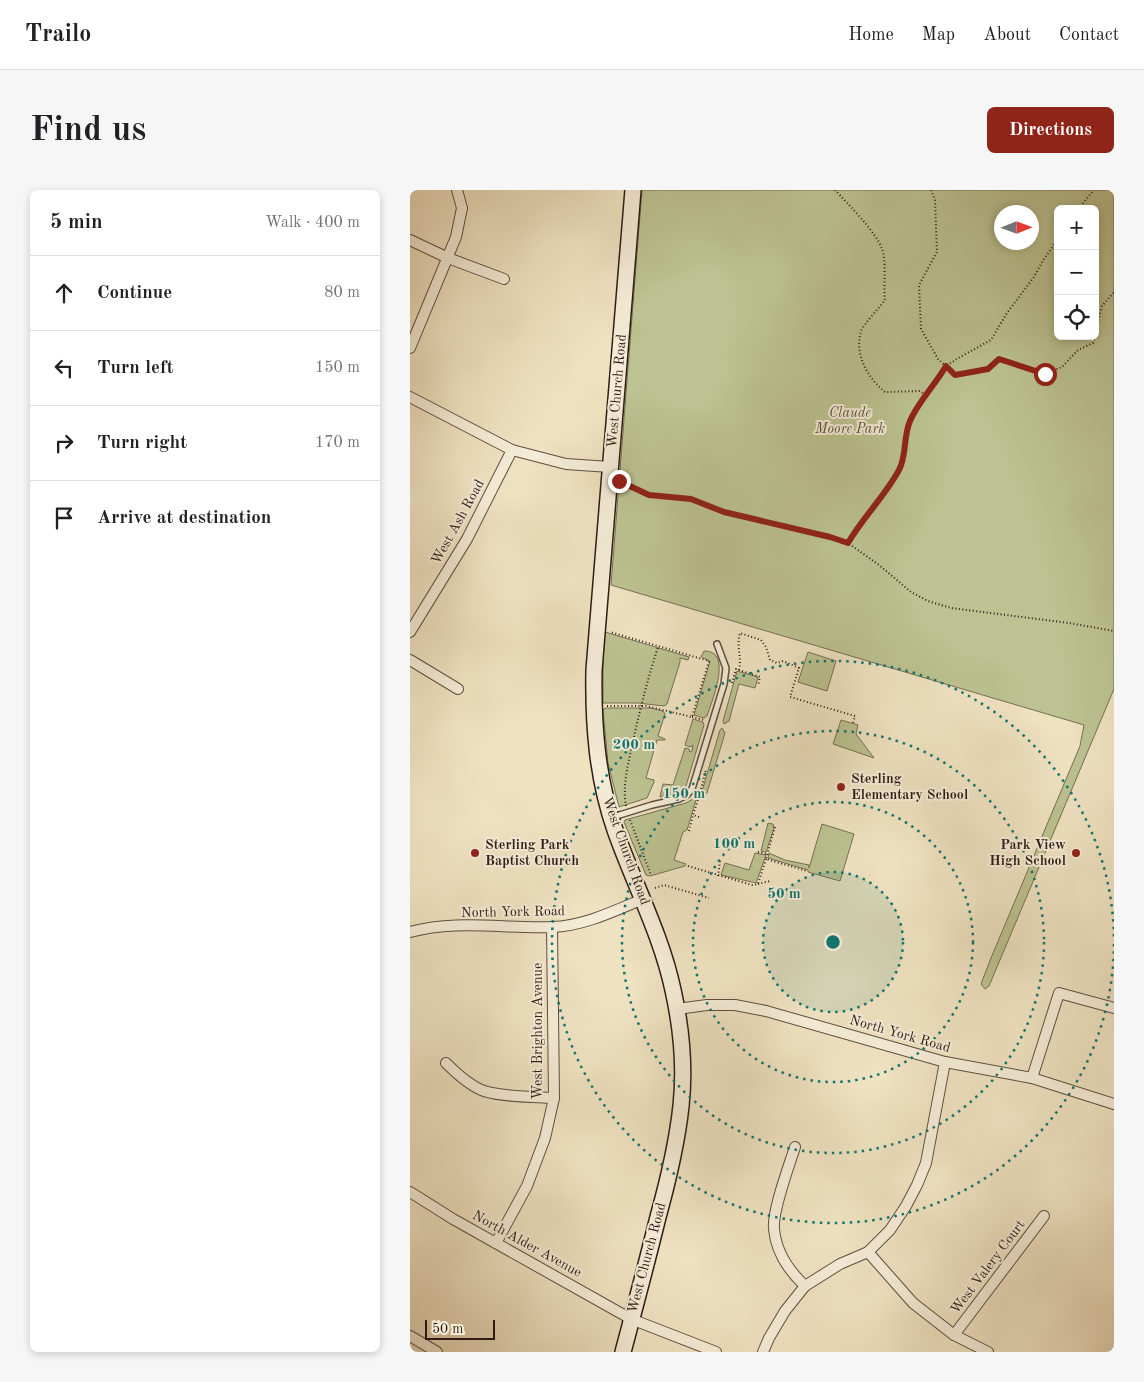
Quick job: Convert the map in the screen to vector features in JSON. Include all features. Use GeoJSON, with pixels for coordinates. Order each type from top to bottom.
{"type":"FeatureCollection","features":[{"type":"Feature","properties":{"kind":"main road","name":"West Church Road"},"geometry":{"type":"LineString","coordinates":[[623,1352],[670,1170],[681,1105],[681,1051],[677,1009],[665,959],[612,818],[602,784],[596,742],[594,706],[594,670],[613,474],[633,190]]}},
{"type":"Feature","properties":{"kind":"street"},"geometry":{"type":"LineString","coordinates":[[410,348],[456,237],[462,208],[457,190]]}},
{"type":"Feature","properties":{"kind":"street"},"geometry":{"type":"LineString","coordinates":[[410,240],[448,258],[504,279]]}},
{"type":"Feature","properties":{"kind":"street"},"geometry":{"type":"LineString","coordinates":[[410,397],[512,450],[613,474]]}},
{"type":"Feature","properties":{"kind":"street","name":"West Ash Road"},"geometry":{"type":"LineString","coordinates":[[410,632],[467,539],[512,450]]}},
{"type":"Feature","properties":{"kind":"street"},"geometry":{"type":"LineString","coordinates":[[410,660],[458,689]]}},
{"type":"Feature","properties":{"kind":"street","name":"North York Road"},"geometry":{"type":"LineString","coordinates":[[410,932],[426,927],[478,925],[552,927],[569,925],[599,917],[643,899]]}},
{"type":"Feature","properties":{"kind":"street","name":"West Brighton Avenue"},"geometry":{"type":"LineString","coordinates":[[496,1243],[527,1186],[545,1138],[554,1098],[552,927]]}},
{"type":"Feature","properties":{"kind":"street"},"geometry":{"type":"LineString","coordinates":[[1032,1078],[1059,992],[1114,1008]]}},
{"type":"Feature","properties":{"kind":"street","name":"North York Road"},"geometry":{"type":"LineString","coordinates":[[677,1009],[707,1005],[735,1005],[766,1010],[945,1062],[1032,1078],[1114,1104]]}},
{"type":"Feature","properties":{"kind":"street"},"geometry":{"type":"LineString","coordinates":[[764,1352],[769,1338],[785,1311],[805,1286],[840,1264],[868,1252],[890,1230],[917,1185],[926,1163],[945,1062]]}},
{"type":"Feature","properties":{"kind":"street"},"geometry":{"type":"LineString","coordinates":[[446,1063],[457,1074],[483,1090],[519,1096],[554,1098]]}},
{"type":"Feature","properties":{"kind":"street"},"geometry":{"type":"LineString","coordinates":[[795,1147],[778,1202],[774,1228],[780,1252],[793,1275],[805,1286]]}},
{"type":"Feature","properties":{"kind":"street","name":"North Alder Avenue"},"geometry":{"type":"LineString","coordinates":[[410,1192],[496,1243],[632,1319],[716,1352]]}},
{"type":"Feature","properties":{"kind":"street","name":"West Valery Court"},"geometry":{"type":"LineString","coordinates":[[954,1335],[1044,1216]]}},
{"type":"Feature","properties":{"kind":"street"},"geometry":{"type":"LineString","coordinates":[[868,1252],[913,1303],[954,1335],[988,1352]]}},
{"type":"Feature","properties":{"kind":"street"},"geometry":{"type":"LineString","coordinates":[[410,1336],[437,1352]]}},
{"type":"Feature","properties":{"kind":"lane"},"geometry":{"type":"LineString","coordinates":[[612,818],[652,805],[679,799],[687,795],[692,788],[724,684],[726,668],[718,644]]}},
{"type":"Feature","properties":{"kind":"path"},"geometry":{"type":"LineString","coordinates":[[835,190],[882,246],[885,300],[862,330],[860,352],[866,372],[876,385],[885,392],[920,392],[927,396]]}},
{"type":"Feature","properties":{"kind":"path"},"geometry":{"type":"LineString","coordinates":[[931,190],[935,200],[937,252],[919,285],[921,329],[938,359],[955,375],[988,369],[999,359],[1045,374],[1062,367],[1078,350],[1093,343],[1094,340]]}},
{"type":"Feature","properties":{"kind":"path"},"geometry":{"type":"LineString","coordinates":[[1081,205],[1094,190]]}},
{"type":"Feature","properties":{"kind":"path"},"geometry":{"type":"LineString","coordinates":[[848,543],[859,524],[881,497],[899,469],[910,421],[946,366],[992,340],[1007,313],[1034,277],[1054,244]]}},
{"type":"Feature","properties":{"kind":"path"},"geometry":{"type":"LineString","coordinates":[[1099,318],[1102,306],[1114,292]]}},
{"type":"Feature","properties":{"kind":"path"},"geometry":{"type":"LineString","coordinates":[[613,474],[649,495],[691,499],[724,512],[848,543],[879,565],[911,592],[928,601],[951,608],[1069,623],[1114,631]]}},
{"type":"Feature","properties":{"kind":"path"},"geometry":{"type":"LineString","coordinates":[[605,631],[709,661],[692,717]]}},
{"type":"Feature","properties":{"kind":"path"},"geometry":{"type":"LineString","coordinates":[[739,670],[741,662],[738,641],[740,633],[761,640],[766,646],[770,660],[777,663],[783,661],[800,668],[790,697],[855,716],[853,723]]}},
{"type":"Feature","properties":{"kind":"path"},"geometry":{"type":"LineString","coordinates":[[626,806],[628,761],[658,646]]}},
{"type":"Feature","properties":{"kind":"path"},"geometry":{"type":"LineString","coordinates":[[731,688],[736,669],[760,677],[758,686]]}},
{"type":"Feature","properties":{"kind":"path"},"geometry":{"type":"LineString","coordinates":[[602,706],[641,706],[663,709],[704,720]]}},
{"type":"Feature","properties":{"kind":"path"},"geometry":{"type":"LineString","coordinates":[[689,831],[707,767]]}},
{"type":"Feature","properties":{"kind":"path"},"geometry":{"type":"LineString","coordinates":[[700,793],[706,795]]}},
{"type":"Feature","properties":{"kind":"path"},"geometry":{"type":"LineString","coordinates":[[693,815],[699,817]]}},
{"type":"Feature","properties":{"kind":"path"},"geometry":{"type":"LineString","coordinates":[[630,820],[652,874]]}},
{"type":"Feature","properties":{"kind":"path"},"geometry":{"type":"LineString","coordinates":[[758,884],[775,827]]}},
{"type":"Feature","properties":{"kind":"path"},"geometry":{"type":"LineString","coordinates":[[758,852],[772,852]]}},
{"type":"Feature","properties":{"kind":"path"},"geometry":{"type":"LineString","coordinates":[[766,859],[807,871]]}},
{"type":"Feature","properties":{"kind":"path"},"geometry":{"type":"LineString","coordinates":[[718,876],[720,861]]}},
{"type":"Feature","properties":{"kind":"path"},"geometry":{"type":"LineString","coordinates":[[688,866],[752,885],[770,881]]}},
{"type":"Feature","properties":{"kind":"path"},"geometry":{"type":"LineString","coordinates":[[655,888],[664,885],[709,898]]}},
{"type":"Feature","properties":{"kind":"green space","name":"Claude Moore Park"},"geometry":{"type":"Polygon","coordinates":[[[642,190],[1114,190],[1114,689],[989,986],[985,989],[981,984],[1080,746],[1084,725],[611,585],[642,190]]]}},
{"type":"Feature","properties":{"kind":"green space"},"geometry":{"type":"Polygon","coordinates":[[[605,632],[689,657],[688,660],[680,658],[667,704],[664,706],[638,703],[603,703],[605,632]]]}},
{"type":"Feature","properties":{"kind":"green space"},"geometry":{"type":"Polygon","coordinates":[[[704,651],[713,653],[718,659],[719,668],[716,689],[707,716],[704,718],[694,715],[710,661],[701,657],[704,651]]]}},
{"type":"Feature","properties":{"kind":"green space"},"geometry":{"type":"Polygon","coordinates":[[[808,652],[836,661],[827,691],[798,682],[808,652]]]}},
{"type":"Feature","properties":{"kind":"green space"},"geometry":{"type":"Polygon","coordinates":[[[737,671],[758,677],[755,688],[739,684],[729,721],[724,724],[723,721],[737,671]]]}},
{"type":"Feature","properties":{"kind":"green space"},"geometry":{"type":"Polygon","coordinates":[[[605,708],[651,708],[663,711],[665,714],[658,736],[665,740],[657,740],[646,778],[654,780],[647,798],[619,807],[608,763],[603,710],[605,708]]]}},
{"type":"Feature","properties":{"kind":"green space"},"geometry":{"type":"Polygon","coordinates":[[[693,719],[703,722],[704,725],[686,786],[682,791],[660,797],[663,784],[673,785],[685,748],[689,749],[690,752],[692,751],[693,745],[690,747],[685,745],[693,719]]]}},
{"type":"Feature","properties":{"kind":"green space"},"geometry":{"type":"Polygon","coordinates":[[[841,720],[858,725],[856,734],[874,758],[833,744],[841,720]]]}},
{"type":"Feature","properties":{"kind":"green space"},"geometry":{"type":"Polygon","coordinates":[[[722,728],[725,733],[707,793],[702,791],[722,728]]]}},
{"type":"Feature","properties":{"kind":"green space"},"geometry":{"type":"Polygon","coordinates":[[[698,793],[687,830],[683,832],[674,860],[686,864],[685,866],[650,876],[646,875],[624,822],[625,820],[686,803],[698,793]]]}},
{"type":"Feature","properties":{"kind":"green space"},"geometry":{"type":"Polygon","coordinates":[[[768,823],[773,824],[774,828],[766,852],[761,851],[768,823]]]}},
{"type":"Feature","properties":{"kind":"green space"},"geometry":{"type":"Polygon","coordinates":[[[822,824],[854,834],[840,881],[768,858],[769,853],[785,860],[809,865],[809,868],[822,824]]]}},
{"type":"Feature","properties":{"kind":"green space"},"geometry":{"type":"Polygon","coordinates":[[[755,853],[766,855],[756,883],[721,875],[725,863],[749,870],[755,853]]]}},
{"type":"Feature","properties":{"kind":"place","name":"Sterling Elementary School"},"geometry":{"type":"Point","coordinates":[841,787]}},
{"type":"Feature","properties":{"kind":"place","name":"Sterling Park Baptist Church"},"geometry":{"type":"Point","coordinates":[475,853]}},
{"type":"Feature","properties":{"kind":"place","name":"Park View High School"},"geometry":{"type":"Point","coordinates":[1076,853]}},
{"type":"Feature","properties":{"kind":"route"},"geometry":{"type":"LineString","coordinates":[[619,481],[649,495],[691,499],[724,512],[848,543],[859,524],[881,497],[899,469],[910,421],[946,366],[955,375],[988,369],[999,359],[1045,374]]}}]}
